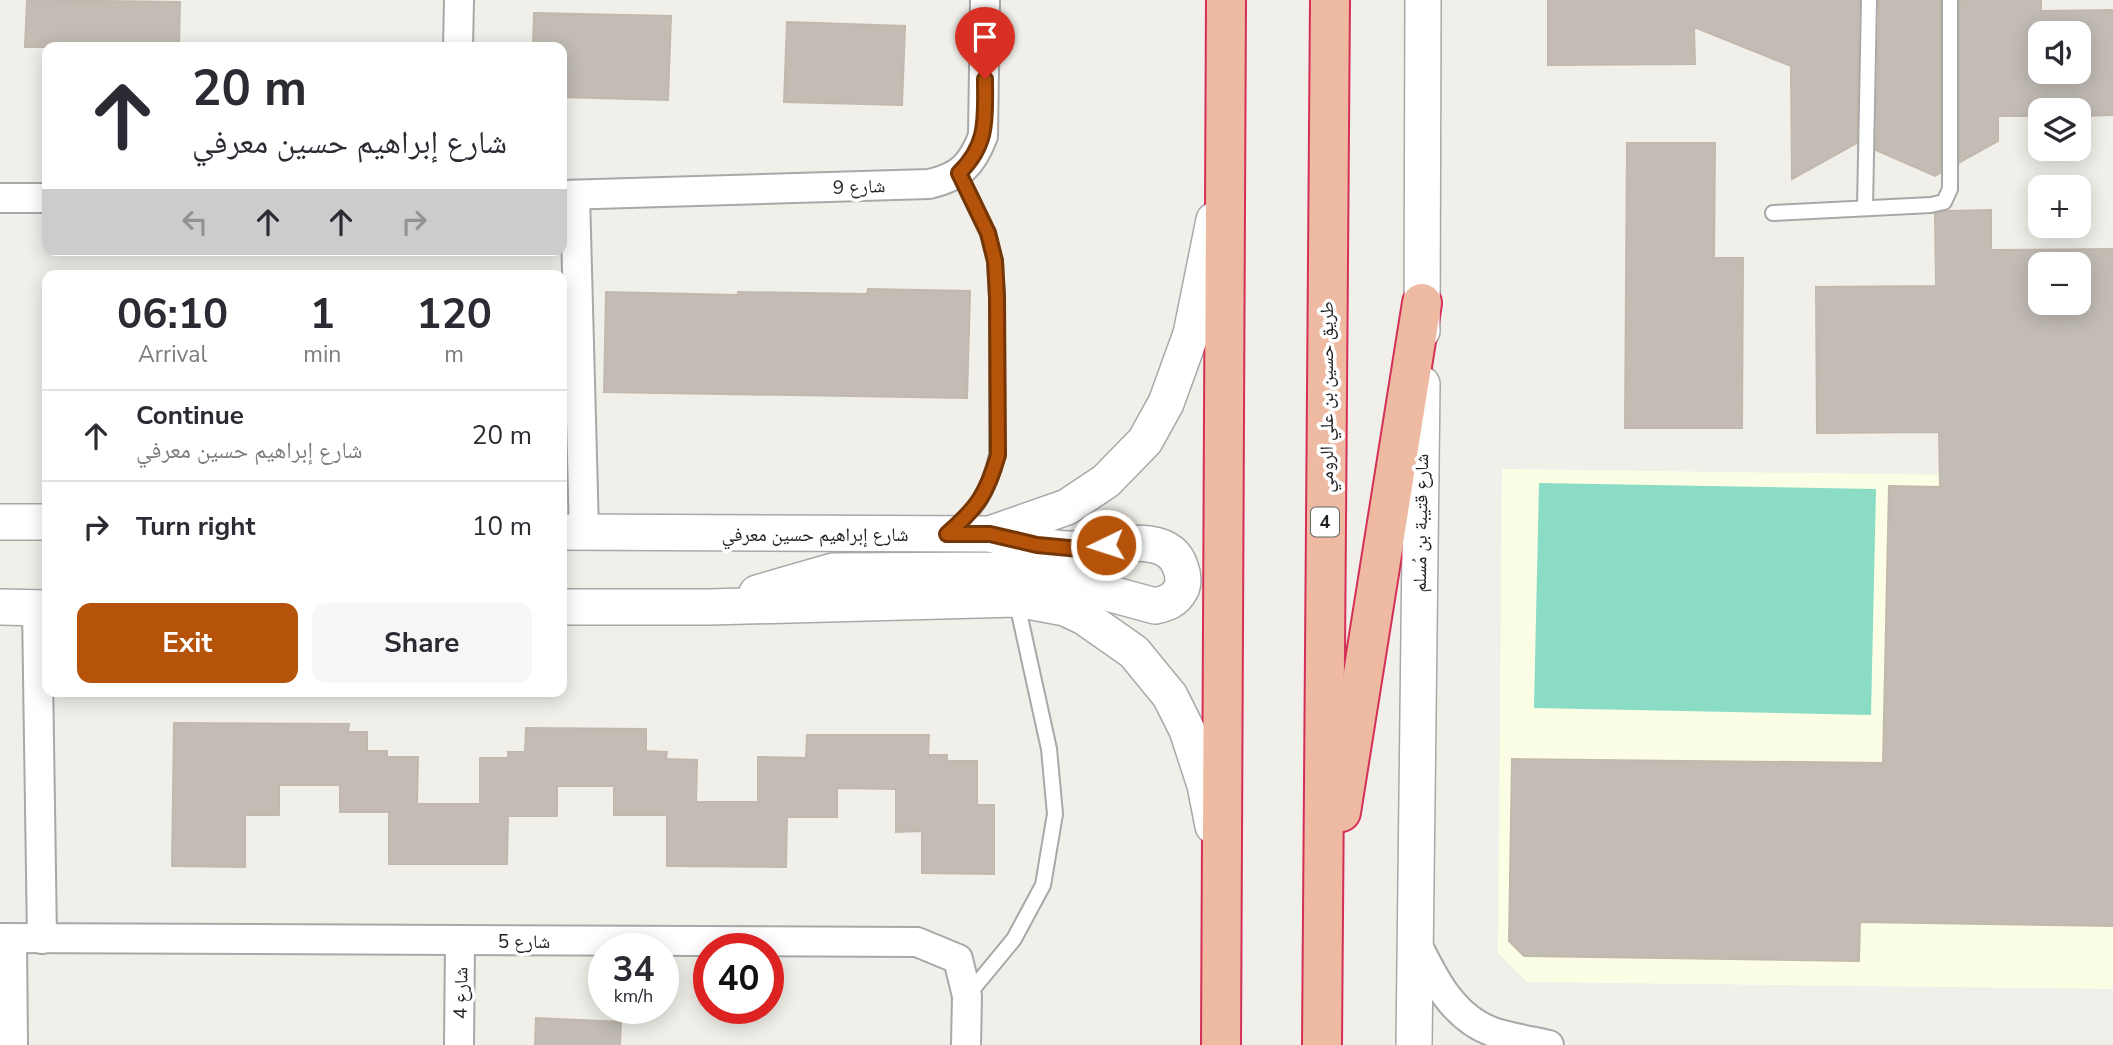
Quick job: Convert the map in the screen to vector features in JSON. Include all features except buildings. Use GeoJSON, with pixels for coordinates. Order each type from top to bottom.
{"type":"FeatureCollection","features":[{"type":"Feature","properties":{"kind":"highway"},"geometry":{"type":"LineString","coordinates":[[1221,1045],[1226,0]]}},
{"type":"Feature","properties":{"kind":"highway","name":"طريق حسين بن علي الرومي"},"geometry":{"type":"LineString","coordinates":[[1322,1045],[1330,0]]}},
{"type":"Feature","properties":{"kind":"highway"},"geometry":{"type":"LineString","coordinates":[[1322,925],[1351,758],[1422,303]]}},
{"type":"Feature","properties":{"kind":"street"},"geometry":{"type":"LineString","coordinates":[[458,42],[459,0]]}},
{"type":"Feature","properties":{"kind":"street"},"geometry":{"type":"LineString","coordinates":[[959,173],[977,153],[984,135],[985,0]]}},
{"type":"Feature","properties":{"kind":"street","name":"شارع قتيبة بن مُسلم"},"geometry":{"type":"LineString","coordinates":[[1414,1045],[1423,0]]}},
{"type":"Feature","properties":{"kind":"street","name":"شارع إبراهيم حسين معرفي"},"geometry":{"type":"LineString","coordinates":[[573,532],[990,534],[1067,507],[1106,481],[1145,441],[1166,403],[1191,334],[1210,242],[1226,140]]}},
{"type":"Feature","properties":{"kind":"street","name":"شارع 9"},"geometry":{"type":"LineString","coordinates":[[573,532],[569,195],[929,184],[945,181],[959,173]]}},
{"type":"Feature","properties":{"kind":"street"},"geometry":{"type":"LineString","coordinates":[[0,198],[42,198]]}},
{"type":"Feature","properties":{"kind":"street"},"geometry":{"type":"LineString","coordinates":[[710,607],[833,570],[1003,570],[1049,577],[1155,606],[1171,602],[1182,588],[1183,573],[1179,563],[1169,551],[1159,546],[1132,542],[1080,549],[1037,545],[990,534]]}},
{"type":"Feature","properties":{"kind":"street"},"geometry":{"type":"LineString","coordinates":[[567,607],[710,607],[1016,599],[1065,608],[1084,617],[1134,652],[1170,696],[1187,730],[1205,785],[1221,867]]}},
{"type":"Feature","properties":{"kind":"street"},"geometry":{"type":"LineString","coordinates":[[0,607],[42,608],[41,939]]}},
{"type":"Feature","properties":{"kind":"street"},"geometry":{"type":"LineString","coordinates":[[6,939],[13,1045]]}},
{"type":"Feature","properties":{"kind":"street","name":"شارع 5"},"geometry":{"type":"LineString","coordinates":[[6,939],[917,943],[958,959],[967,996],[966,1045]]}},
{"type":"Feature","properties":{"kind":"street","name":"شارع 4"},"geometry":{"type":"LineString","coordinates":[[459,1045],[460,941]]}},
{"type":"Feature","properties":{"kind":"street"},"geometry":{"type":"LineString","coordinates":[[1415,941],[1434,980],[1453,1005],[1472,1022],[1494,1033],[1549,1045]]}},
{"type":"Feature","properties":{"kind":"lane"},"geometry":{"type":"LineString","coordinates":[[1864,208],[1869,0]]}},
{"type":"Feature","properties":{"kind":"lane"},"geometry":{"type":"LineString","coordinates":[[1773,213],[1931,205],[1944,202],[1950,188],[1950,0]]}},
{"type":"Feature","properties":{"kind":"lane"},"geometry":{"type":"LineString","coordinates":[[947,534],[974,510],[992,475],[998,455],[995,261],[988,233],[959,173]]}},
{"type":"Feature","properties":{"kind":"lane"},"geometry":{"type":"LineString","coordinates":[[967,996],[1014,939],[1043,885],[1055,814],[1049,749],[1016,599]]}},
{"type":"Feature","properties":{"kind":"shaded area"},"geometry":{"type":"Polygon","coordinates":[[[1502,469],[2113,477],[2113,989],[1527,982],[1498,953],[1502,469]]]}},
{"type":"Feature","properties":{"kind":"green space"},"geometry":{"type":"Polygon","coordinates":[[[1539,483],[1876,489],[1871,715],[1534,708],[1539,483]]]}},
{"type":"Feature","properties":{"kind":"route"},"geometry":{"type":"LineString","coordinates":[[985,79],[984,135],[977,153],[959,173],[988,233],[995,261],[998,455],[983,496],[974,510],[947,534],[990,534],[1037,545],[1080,549],[1106,545]]}}]}
